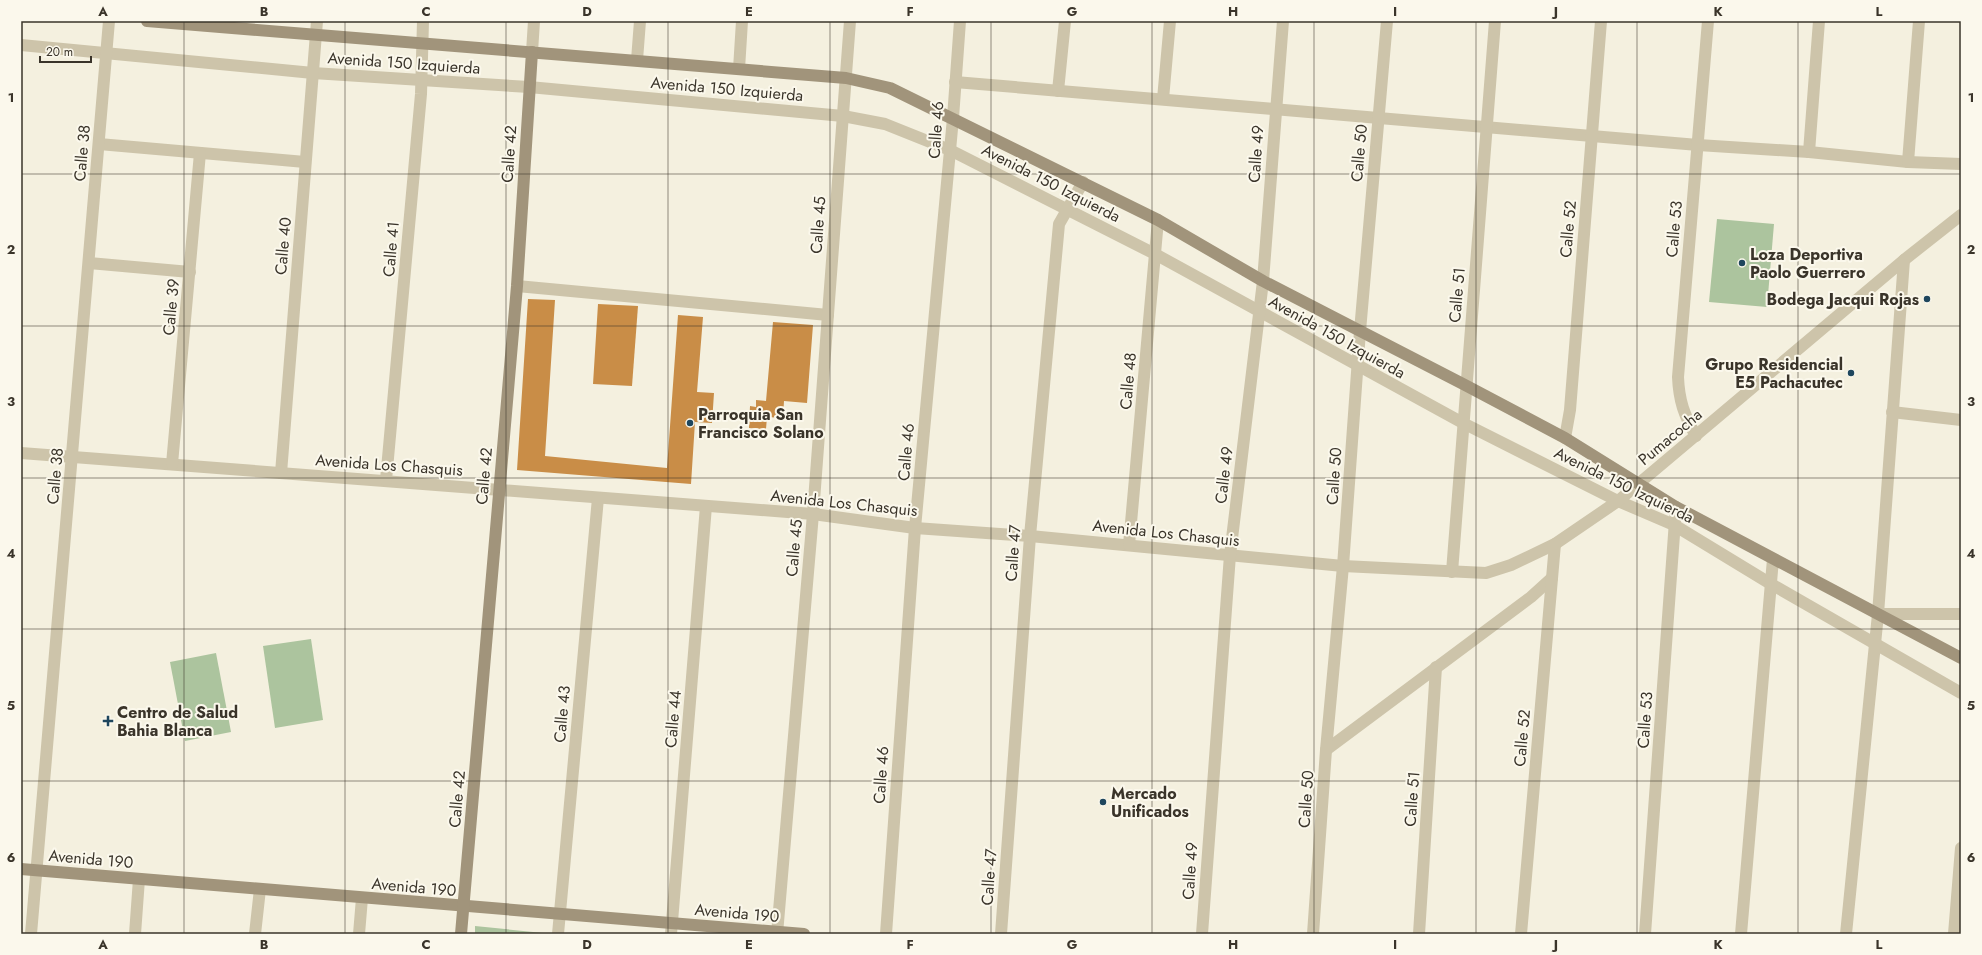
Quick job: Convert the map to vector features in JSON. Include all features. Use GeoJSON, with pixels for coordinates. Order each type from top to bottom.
{"type":"FeatureCollection","features":[{"type":"Feature","properties":{"kind":"street","name":"Calle 38"},"geometry":{"type":"LineString","coordinates":[[32,934],[109,21]]}},
{"type":"Feature","properties":{"kind":"street","name":"Avenida 150 Izquierda"},"geometry":{"type":"LineString","coordinates":[[147,21],[210,24],[316,36],[422,42],[846,78],[890,88],[1158,220],[1262,281],[1565,438],[1638,485],[1676,507],[1961,658]]}},
{"type":"Feature","properties":{"kind":"street","name":"Calle 40"},"geometry":{"type":"LineString","coordinates":[[281,473],[305,162],[318,21]]}},
{"type":"Feature","properties":{"kind":"street","name":"Calle 41"},"geometry":{"type":"LineString","coordinates":[[386,480],[422,80],[423,21]]}},
{"type":"Feature","properties":{"kind":"street","name":"Calle 42"},"geometry":{"type":"LineString","coordinates":[[461,934],[517,286],[534,21]]}},
{"type":"Feature","properties":{"kind":"street"},"geometry":{"type":"LineString","coordinates":[[637,60],[640,21]]}},
{"type":"Feature","properties":{"kind":"street"},"geometry":{"type":"LineString","coordinates":[[739,69],[742,21]]}},
{"type":"Feature","properties":{"kind":"street","name":"Calle 45"},"geometry":{"type":"LineString","coordinates":[[777,933],[813,514],[850,21]]}},
{"type":"Feature","properties":{"kind":"street","name":"Calle 46"},"geometry":{"type":"LineString","coordinates":[[886,934],[916,528],[953,118],[960,21]]}},
{"type":"Feature","properties":{"kind":"street"},"geometry":{"type":"LineString","coordinates":[[1058,91],[1065,21]]}},
{"type":"Feature","properties":{"kind":"street"},"geometry":{"type":"LineString","coordinates":[[1163,98],[1170,21]]}},
{"type":"Feature","properties":{"kind":"street","name":"Calle 49"},"geometry":{"type":"LineString","coordinates":[[1202,934],[1230,555],[1259,312],[1283,21]]}},
{"type":"Feature","properties":{"kind":"street","name":"Calle 50"},"geometry":{"type":"LineString","coordinates":[[1313,934],[1326,750],[1343,566],[1360,331],[1387,21]]}},
{"type":"Feature","properties":{"kind":"street","name":"Calle 51"},"geometry":{"type":"LineString","coordinates":[[1452,572],[1465,385],[1495,21]]}},
{"type":"Feature","properties":{"kind":"street","name":"Calle 52"},"geometry":{"type":"LineString","coordinates":[[1565,438],[1570,410],[1601,21]]}},
{"type":"Feature","properties":{"kind":"street","name":"Calle 53"},"geometry":{"type":"LineString","coordinates":[[1696,436],[1684,414],[1678,394],[1678,377],[1708,21]]}},
{"type":"Feature","properties":{"kind":"street"},"geometry":{"type":"LineString","coordinates":[[1809,152],[1819,21]]}},
{"type":"Feature","properties":{"kind":"street"},"geometry":{"type":"LineString","coordinates":[[1908,162],[1919,21]]}},
{"type":"Feature","properties":{"kind":"street","name":"Avenida 150 Izquierda"},"geometry":{"type":"LineString","coordinates":[[21,45],[107,52],[313,73],[529,87],[843,116],[884,124],[950,150],[1155,254],[1463,423],[1618,501],[1674,525],[1771,584],[1961,693]]}},
{"type":"Feature","properties":{"kind":"street"},"geometry":{"type":"LineString","coordinates":[[955,82],[1163,98],[1698,145],[1809,152],[1908,162],[1961,164]]}},
{"type":"Feature","properties":{"kind":"street"},"geometry":{"type":"LineString","coordinates":[[99,144],[305,162]]}},
{"type":"Feature","properties":{"kind":"street","name":"Calle 39"},"geometry":{"type":"LineString","coordinates":[[172,464],[200,152]]}},
{"type":"Feature","properties":{"kind":"street","name":"Calle 47"},"geometry":{"type":"LineString","coordinates":[[1001,934],[1030,536],[1059,224],[1083,182]]}},
{"type":"Feature","properties":{"kind":"street","name":"Pumacocha"},"geometry":{"type":"LineString","coordinates":[[1638,485],[1904,260],[1961,215]]}},
{"type":"Feature","properties":{"kind":"street","name":"Calle 48"},"geometry":{"type":"LineString","coordinates":[[1129,545],[1158,220]]}},
{"type":"Feature","properties":{"kind":"street"},"geometry":{"type":"LineString","coordinates":[[1846,934],[1878,614],[1904,260]]}},
{"type":"Feature","properties":{"kind":"street"},"geometry":{"type":"LineString","coordinates":[[89,263],[190,272]]}},
{"type":"Feature","properties":{"kind":"street"},"geometry":{"type":"LineString","coordinates":[[517,286],[828,315]]}},
{"type":"Feature","properties":{"kind":"street"},"geometry":{"type":"LineString","coordinates":[[1892,412],[1961,420]]}},
{"type":"Feature","properties":{"kind":"street","name":"Avenida Los Chasquis"},"geometry":{"type":"LineString","coordinates":[[21,453],[813,514],[916,528],[1030,536],[1343,566],[1486,573],[1511,565],[1555,544],[1618,501],[1638,485]]}},
{"type":"Feature","properties":{"kind":"street","name":"Calle 43"},"geometry":{"type":"LineString","coordinates":[[558,934],[598,498]]}},
{"type":"Feature","properties":{"kind":"street","name":"Calle 44"},"geometry":{"type":"LineString","coordinates":[[672,929],[706,506]]}},
{"type":"Feature","properties":{"kind":"street","name":"Calle 53"},"geometry":{"type":"LineString","coordinates":[[1645,934],[1676,507]]}},
{"type":"Feature","properties":{"kind":"street","name":"Calle 52"},"geometry":{"type":"LineString","coordinates":[[1520,934],[1555,544]]}},
{"type":"Feature","properties":{"kind":"street"},"geometry":{"type":"LineString","coordinates":[[1741,934],[1773,559]]}},
{"type":"Feature","properties":{"kind":"street"},"geometry":{"type":"LineString","coordinates":[[1326,750],[1436,666],[1532,597],[1552,578]]}},
{"type":"Feature","properties":{"kind":"street"},"geometry":{"type":"LineString","coordinates":[[1878,614],[1961,614]]}},
{"type":"Feature","properties":{"kind":"street","name":"Calle 51"},"geometry":{"type":"LineString","coordinates":[[1419,934],[1436,666]]}},
{"type":"Feature","properties":{"kind":"street"},"geometry":{"type":"LineString","coordinates":[[1954,934],[1961,848]]}},
{"type":"Feature","properties":{"kind":"street","name":"Avenida 190"},"geometry":{"type":"LineString","coordinates":[[21,869],[560,915],[672,929],[804,934]]}},
{"type":"Feature","properties":{"kind":"street"},"geometry":{"type":"LineString","coordinates":[[135,934],[139,879]]}},
{"type":"Feature","properties":{"kind":"street"},"geometry":{"type":"LineString","coordinates":[[255,934],[260,889]]}},
{"type":"Feature","properties":{"kind":"street"},"geometry":{"type":"LineString","coordinates":[[359,934],[362,898]]}},
{"type":"Feature","properties":{"kind":"green space","name":"Loza Deportiva Paolo Guerrero"},"geometry":{"type":"Polygon","coordinates":[[[1717,219],[1774,224],[1767,307],[1709,302],[1717,219]]]}},
{"type":"Feature","properties":{"kind":"green space"},"geometry":{"type":"Polygon","coordinates":[[[311,639],[323,720],[275,728],[263,646],[311,639]]]}},
{"type":"Feature","properties":{"kind":"green space"},"geometry":{"type":"Polygon","coordinates":[[[216,653],[231,732],[185,741],[170,662],[216,653]]]}},
{"type":"Feature","properties":{"kind":"green space"},"geometry":{"type":"Polygon","coordinates":[[[475,926],[553,934],[475,934],[475,926]]]}},
{"type":"Feature","properties":{"kind":"building"},"geometry":{"type":"Polygon","coordinates":[[[528,299],[555,300],[545,456],[667,468],[678,315],[703,317],[697,392],[714,393],[712,423],[695,422],[691,484],[517,470],[528,299]]]}},
{"type":"Feature","properties":{"kind":"building"},"geometry":{"type":"Polygon","coordinates":[[[598,304],[638,306],[632,386],[593,384],[598,304]]]}},
{"type":"Feature","properties":{"kind":"building"},"geometry":{"type":"Polygon","coordinates":[[[773,322],[813,325],[807,403],[784,401],[783,418],[767,417],[766,429],[749,428],[750,406],[756,407],[756,400],[766,401],[773,322]]]}},
{"type":"Feature","properties":{"kind":"place","name":"Loza Deportiva Paolo Guerrero"},"geometry":{"type":"Point","coordinates":[1742,263]}},
{"type":"Feature","properties":{"kind":"place","name":"Bodega Jacqui Rojas"},"geometry":{"type":"Point","coordinates":[1927,299]}},
{"type":"Feature","properties":{"kind":"place","name":"Grupo Residencial E5 Pachacutec"},"geometry":{"type":"Point","coordinates":[1851,373]}},
{"type":"Feature","properties":{"kind":"place","name":"Parroquia San Francisco Solano"},"geometry":{"type":"Point","coordinates":[690,423]}},
{"type":"Feature","properties":{"kind":"place","name":"Centro de Salud Bahia Blanca"},"geometry":{"type":"Point","coordinates":[108,721]}},
{"type":"Feature","properties":{"kind":"place","name":"Mercado Unificados"},"geometry":{"type":"Point","coordinates":[1103,802]}}]}
